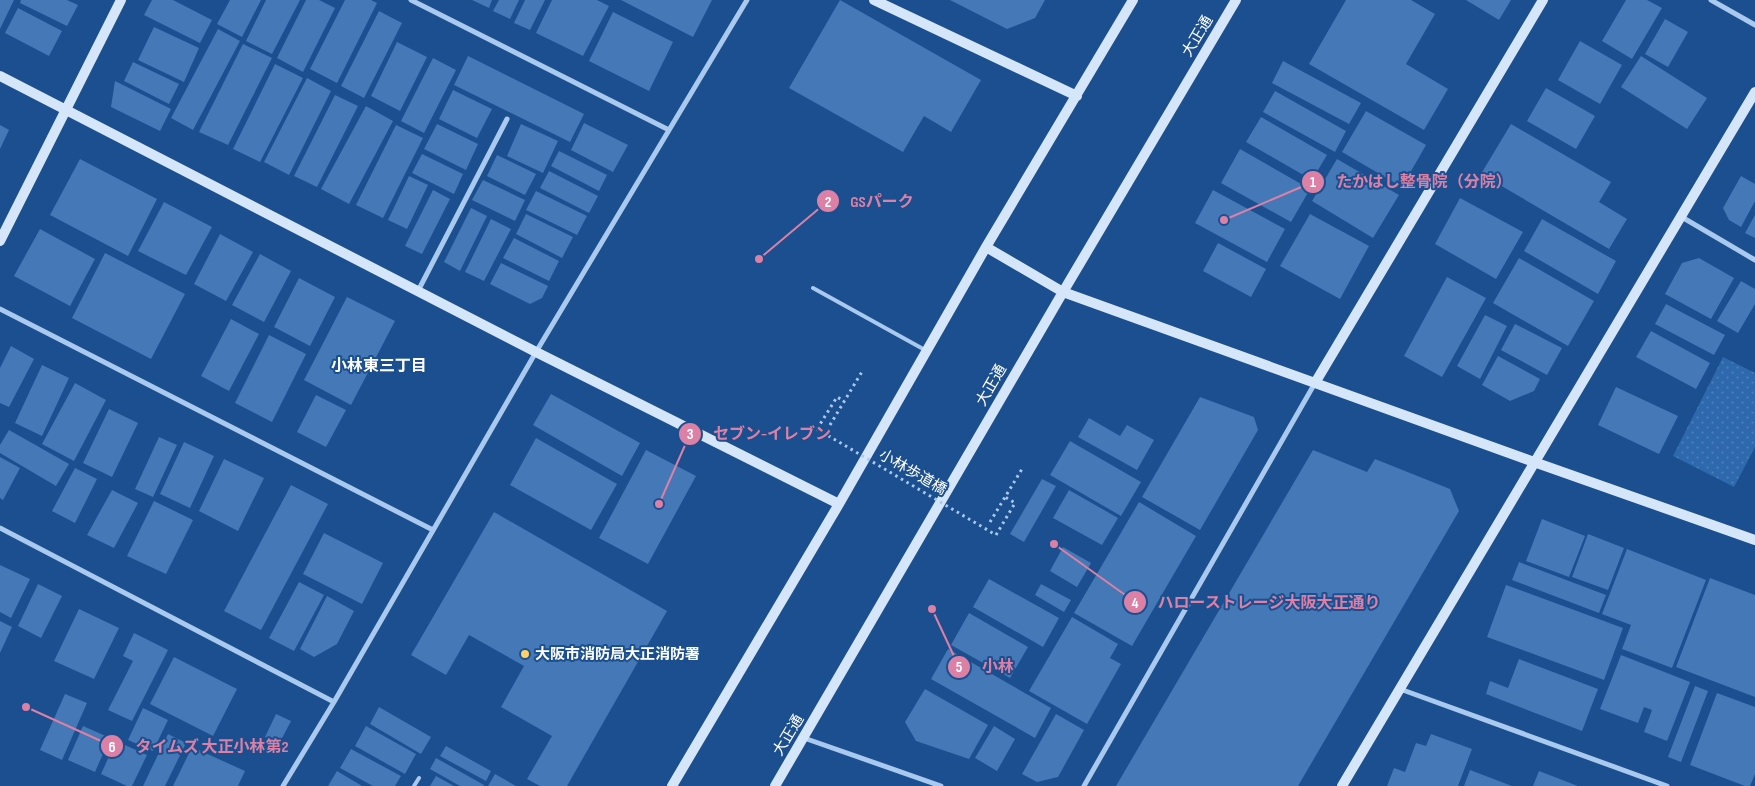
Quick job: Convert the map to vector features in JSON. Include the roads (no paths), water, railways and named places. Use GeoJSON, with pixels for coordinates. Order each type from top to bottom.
{"type":"FeatureCollection","features":[{"type":"Feature","properties":{"kind":"street"},"geometry":{"type":"LineString","coordinates":[[0,241],[121,0]]}},
{"type":"Feature","properties":{"kind":"street"},"geometry":{"type":"LineString","coordinates":[[411,0],[669,130]]}},
{"type":"Feature","properties":{"kind":"street"},"geometry":{"type":"LineString","coordinates":[[283,786],[334,702],[536,352],[747,0]]}},
{"type":"Feature","properties":{"kind":"street"},"geometry":{"type":"LineString","coordinates":[[874,0],[1077,96]]}},
{"type":"Feature","properties":{"kind":"street"},"geometry":{"type":"LineString","coordinates":[[672,786],[839,504],[986,247],[1133,0]]}},
{"type":"Feature","properties":{"kind":"street","name":"大正通"},"geometry":{"type":"LineString","coordinates":[[775,786],[1236,0]]}},
{"type":"Feature","properties":{"kind":"street"},"geometry":{"type":"LineString","coordinates":[[1084,786],[1315,383],[1544,0]]}},
{"type":"Feature","properties":{"kind":"street"},"geometry":{"type":"LineString","coordinates":[[1711,0],[1755,25]]}},
{"type":"Feature","properties":{"kind":"street"},"geometry":{"type":"LineString","coordinates":[[0,76],[536,352],[839,504]]}},
{"type":"Feature","properties":{"kind":"street"},"geometry":{"type":"LineString","coordinates":[[1342,786],[1755,92]]}},
{"type":"Feature","properties":{"kind":"street"},"geometry":{"type":"LineString","coordinates":[[418,291],[507,120]]}},
{"type":"Feature","properties":{"kind":"street"},"geometry":{"type":"LineString","coordinates":[[1680,216],[1755,260]]}},
{"type":"Feature","properties":{"kind":"street"},"geometry":{"type":"LineString","coordinates":[[986,247],[1063,292],[1755,540]]}},
{"type":"Feature","properties":{"kind":"street"},"geometry":{"type":"LineString","coordinates":[[0,309],[433,530]]}},
{"type":"Feature","properties":{"kind":"street"},"geometry":{"type":"LineString","coordinates":[[0,528],[334,702]]}},
{"type":"Feature","properties":{"kind":"street"},"geometry":{"type":"LineString","coordinates":[[1400,689],[1667,786]]}},
{"type":"Feature","properties":{"kind":"street"},"geometry":{"type":"LineString","coordinates":[[804,738],[941,786]]}},
{"type":"Feature","properties":{"kind":"lane"},"geometry":{"type":"LineString","coordinates":[[813,288],[926,351]]}},
{"type":"Feature","properties":{"kind":"lane"},"geometry":{"type":"LineString","coordinates":[[414,786],[419,778]]}},
{"type":"Feature","properties":{"kind":"place","name":"たかはし整骨院（分院）"},"geometry":{"type":"Point","coordinates":[1224,220]}},
{"type":"Feature","properties":{"kind":"place","name":"GSパーク"},"geometry":{"type":"Point","coordinates":[759,259]}},
{"type":"Feature","properties":{"kind":"place","name":"セブン-イレブン"},"geometry":{"type":"Point","coordinates":[659,504]}},
{"type":"Feature","properties":{"kind":"place","name":"ハローストレージ大阪大正通り"},"geometry":{"type":"Point","coordinates":[1054,544]}},
{"type":"Feature","properties":{"kind":"place","name":"小林"},"geometry":{"type":"Point","coordinates":[932,609]}},
{"type":"Feature","properties":{"kind":"place","name":"大阪市消防局大正消防署"},"geometry":{"type":"Point","coordinates":[525,654]}},
{"type":"Feature","properties":{"kind":"place","name":"タイムズ 大正小林第2"},"geometry":{"type":"Point","coordinates":[26,707]}},
{"type":"Feature","properties":{"kind":"district","name":"小林東三丁目"},"geometry":{"type":"Point","coordinates":[379,365]}}]}
